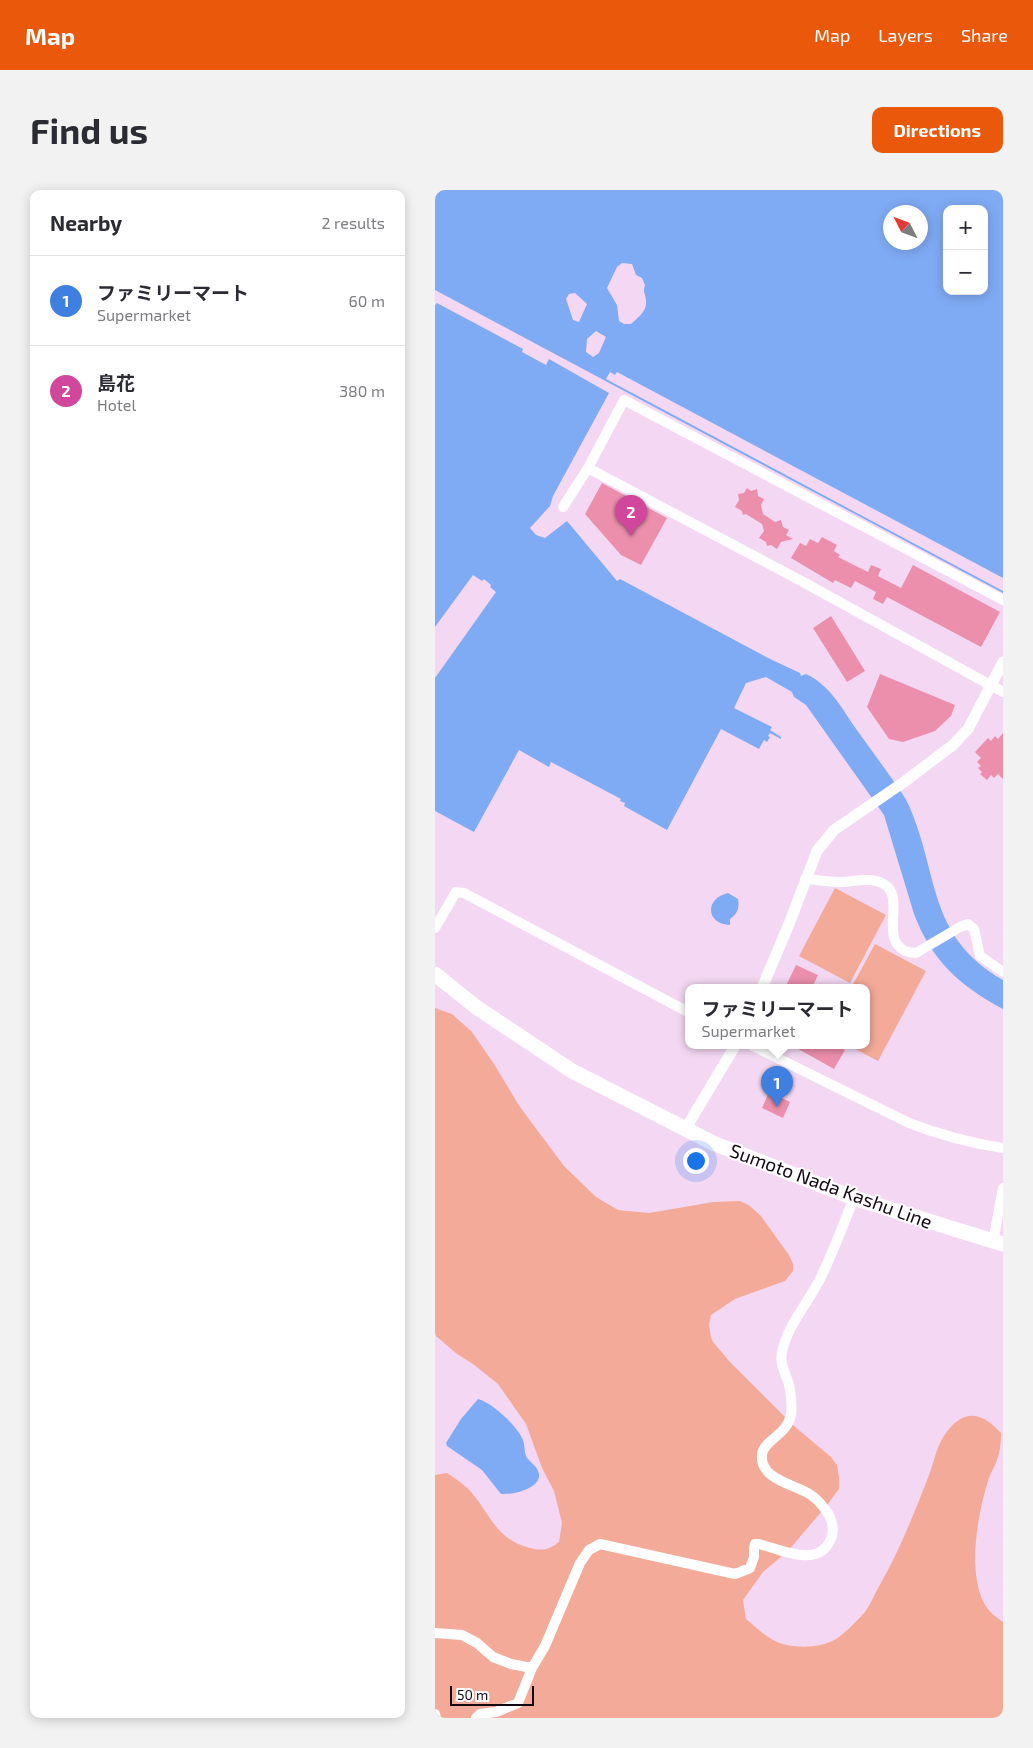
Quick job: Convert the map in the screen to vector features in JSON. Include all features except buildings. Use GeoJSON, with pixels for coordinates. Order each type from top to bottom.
{"type":"FeatureCollection","features":[{"type":"Feature","properties":{"kind":"main road","name":"Sumoto Nada Kashu Line"},"geometry":{"type":"LineString","coordinates":[[435,974],[476,1007],[572,1070],[715,1144],[854,1198],[998,1243]]}},
{"type":"Feature","properties":{"kind":"street"},"geometry":{"type":"LineString","coordinates":[[563,508],[624,400],[1003,600]]}},
{"type":"Feature","properties":{"kind":"street"},"geometry":{"type":"LineString","coordinates":[[587,468],[805,583],[1003,692]]}},
{"type":"Feature","properties":{"kind":"street"},"geometry":{"type":"LineString","coordinates":[[764,984],[817,850],[834,830],[905,782],[953,745],[968,729],[1003,662]]}},
{"type":"Feature","properties":{"kind":"street"},"geometry":{"type":"LineString","coordinates":[[805,879],[838,882],[874,880],[883,883],[890,888],[893,898],[892,934],[904,951],[916,953],[968,924],[974,929],[980,956],[1003,972]]}},
{"type":"Feature","properties":{"kind":"street"},"geometry":{"type":"LineString","coordinates":[[435,928],[456,892],[464,893],[685,1010]]}},
{"type":"Feature","properties":{"kind":"street"},"geometry":{"type":"LineString","coordinates":[[686,1128],[733,1049]]}},
{"type":"Feature","properties":{"kind":"street"},"geometry":{"type":"LineString","coordinates":[[759,1049],[909,1123],[935,1133],[976,1144],[1003,1148]]}},
{"type":"Feature","properties":{"kind":"street"},"geometry":{"type":"LineString","coordinates":[[998,1243],[1003,1188]]}},
{"type":"Feature","properties":{"kind":"street"},"geometry":{"type":"LineString","coordinates":[[476,1718],[480,1714],[496,1712],[518,1703],[532,1668],[545,1646],[580,1563],[589,1550],[600,1544],[735,1574],[750,1568],[754,1557],[755,1544],[801,1556],[808,1556],[815,1555],[830,1540],[832,1520],[824,1507],[810,1495],[768,1472],[763,1463],[762,1453],[767,1445],[784,1431],[791,1415],[790,1389],[781,1360],[782,1352],[791,1329],[820,1279],[854,1198]]}},
{"type":"Feature","properties":{"kind":"street"},"geometry":{"type":"LineString","coordinates":[[435,1633],[462,1635],[477,1643],[493,1657],[511,1664],[532,1668]]}},
{"type":"Feature","properties":{"kind":"street"},"geometry":{"type":"LineString","coordinates":[[435,1714],[436,1718]]}},
{"type":"Feature","properties":{"kind":"shaded area"},"geometry":{"type":"Polygon","coordinates":[[[835,888],[886,915],[850,983],[799,956],[835,888]]]}},
{"type":"Feature","properties":{"kind":"shaded area"},"geometry":{"type":"Polygon","coordinates":[[[875,944],[926,971],[878,1061],[855,1049],[870,1049],[870,984],[853,984],[875,944]]]}},
{"type":"Feature","properties":{"kind":"shaded area"},"geometry":{"type":"Polygon","coordinates":[[[435,1008],[452,1014],[472,1032],[520,1107],[564,1166],[596,1197],[618,1210],[649,1213],[713,1202],[740,1201],[750,1206],[761,1216],[789,1255],[793,1264],[793,1271],[785,1281],[735,1299],[711,1315],[709,1325],[713,1342],[730,1362],[794,1426],[831,1457],[837,1465],[839,1489],[788,1551],[763,1572],[743,1600],[746,1619],[766,1635],[780,1643],[805,1647],[822,1645],[843,1634],[866,1611],[892,1562],[929,1475],[938,1448],[946,1433],[953,1425],[966,1416],[973,1416],[987,1421],[1001,1433],[998,1457],[989,1478],[981,1507],[975,1558],[979,1590],[984,1603],[1003,1622],[1003,1718],[435,1718],[435,1475],[447,1473],[463,1485],[472,1493],[502,1533],[519,1544],[539,1549],[552,1547],[559,1542],[562,1523],[554,1491],[542,1468],[526,1424],[498,1384],[457,1354],[435,1333],[435,1008]]]}},
{"type":"Feature","properties":{"kind":"water"},"geometry":{"type":"Polygon","coordinates":[[[435,190],[1003,190],[1003,593],[435,290],[435,190]],[[622,263],[617,267],[607,288],[617,305],[619,321],[624,324],[631,324],[646,307],[645,285],[642,278],[636,275],[632,264],[622,263]],[[575,293],[569,294],[566,299],[573,320],[579,322],[587,304],[575,293]],[[596,331],[587,339],[586,352],[593,357],[599,353],[606,337],[596,331]]]}},
{"type":"Feature","properties":{"kind":"water"},"geometry":{"type":"Polygon","coordinates":[[[437,303],[523,349],[522,352],[546,365],[549,359],[609,393],[553,496],[550,506],[530,528],[536,535],[545,538],[567,521],[617,581],[620,579],[768,658],[800,673],[801,676],[806,674],[814,678],[827,690],[839,703],[906,799],[919,833],[939,903],[948,925],[961,945],[979,963],[1003,980],[1003,1009],[973,991],[961,981],[939,959],[929,945],[914,914],[884,815],[806,705],[794,697],[792,692],[766,677],[746,683],[734,708],[772,727],[770,730],[781,737],[781,739],[770,733],[767,742],[764,740],[759,749],[721,729],[667,830],[624,806],[625,803],[620,801],[621,799],[551,762],[549,767],[519,750],[474,832],[435,811],[435,678],[496,592],[484,579],[482,581],[473,575],[435,627],[435,305],[437,303]]]}},
{"type":"Feature","properties":{"kind":"water"},"geometry":{"type":"Polygon","coordinates":[[[728,893],[738,899],[739,902],[737,910],[730,919],[730,925],[722,924],[716,920],[712,916],[711,910],[715,900],[728,893]]]}},
{"type":"Feature","properties":{"kind":"water"},"geometry":{"type":"Polygon","coordinates":[[[478,1399],[497,1410],[520,1434],[524,1442],[526,1456],[539,1474],[535,1484],[525,1490],[501,1494],[482,1470],[447,1446],[446,1443],[461,1419],[478,1399]]]}},
{"type":"Feature","properties":{"kind":"pier"},"geometry":{"type":"Polygon","coordinates":[[[610,372],[615,375],[617,372],[1003,578],[1003,591],[606,379],[610,372]]]}},
{"type":"Feature","properties":{"kind":"place","name":"島花"},"geometry":{"type":"Point","coordinates":[631,536]}},
{"type":"Feature","properties":{"kind":"place","name":"ファミリーマート"},"geometry":{"type":"Point","coordinates":[777,1107]}}]}
